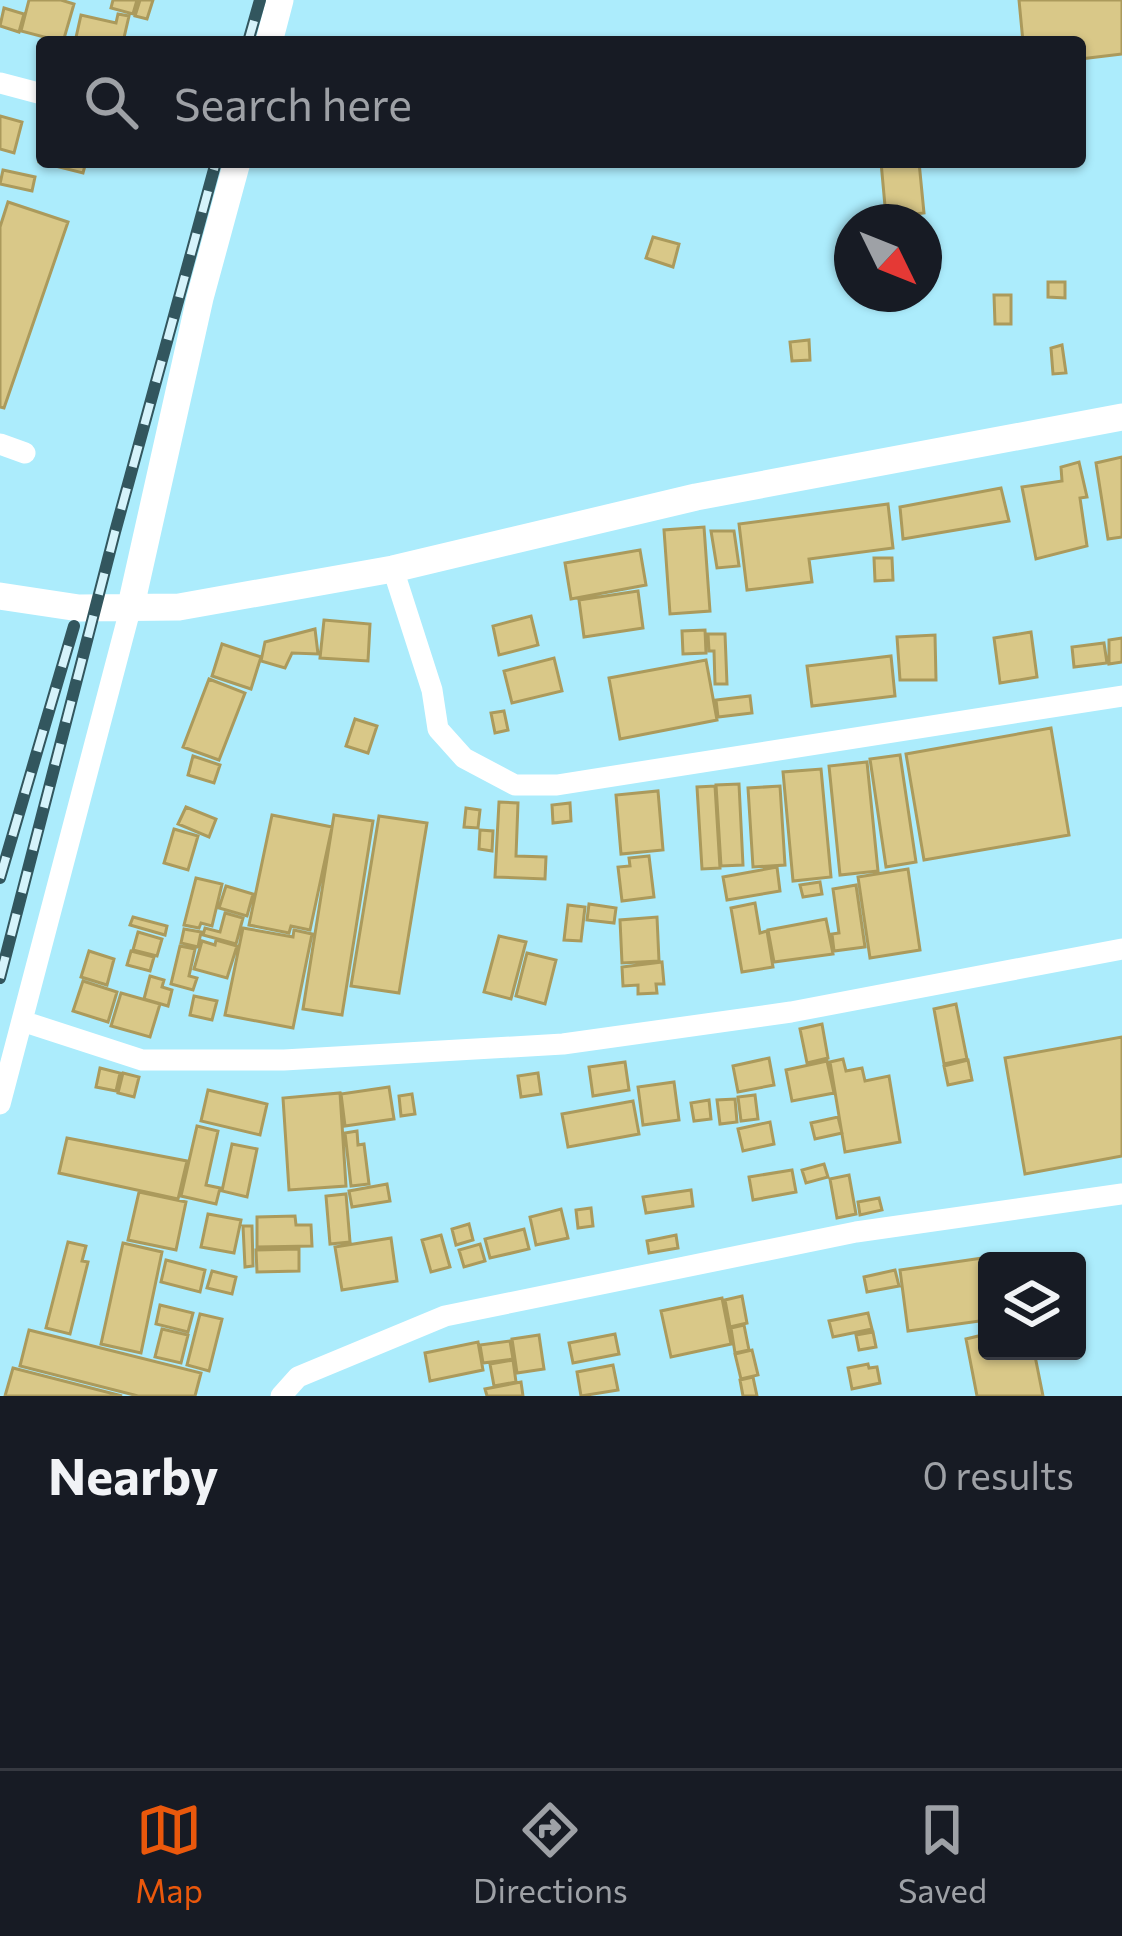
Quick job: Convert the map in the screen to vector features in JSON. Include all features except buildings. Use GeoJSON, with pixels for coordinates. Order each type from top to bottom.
{"type":"FeatureCollection","features":[{"type":"Feature","properties":{"kind":"street"},"geometry":{"type":"LineString","coordinates":[[271,36],[280,0]]}},
{"type":"Feature","properties":{"kind":"street"},"geometry":{"type":"LineString","coordinates":[[0,83],[36,92]]}},
{"type":"Feature","properties":{"kind":"street"},"geometry":{"type":"LineString","coordinates":[[0,1104],[130,610],[200,298],[235,168]]}},
{"type":"Feature","properties":{"kind":"street"},"geometry":{"type":"LineString","coordinates":[[0,596],[80,608],[179,607],[393,569],[696,497],[1122,418]]}},
{"type":"Feature","properties":{"kind":"street"},"geometry":{"type":"LineString","coordinates":[[0,444],[26,453]]}},
{"type":"Feature","properties":{"kind":"street"},"geometry":{"type":"LineString","coordinates":[[393,569],[432,690],[437,729],[464,758],[515,785],[581,781],[1122,696]]}},
{"type":"Feature","properties":{"kind":"street"},"geometry":{"type":"LineString","coordinates":[[22,1021],[142,1060],[284,1060],[563,1044],[791,1012],[1122,949]]}},
{"type":"Feature","properties":{"kind":"street"},"geometry":{"type":"LineString","coordinates":[[281,1396],[298,1377],[446,1316],[856,1232],[1122,1194]]}},
{"type":"Feature","properties":{"kind":"railway"},"geometry":{"type":"LineString","coordinates":[[250,36],[260,0]]}},
{"type":"Feature","properties":{"kind":"railway"},"geometry":{"type":"LineString","coordinates":[[0,978],[214,168]]}},
{"type":"Feature","properties":{"kind":"railway"},"geometry":{"type":"LineString","coordinates":[[0,878],[74,626]]}}]}
